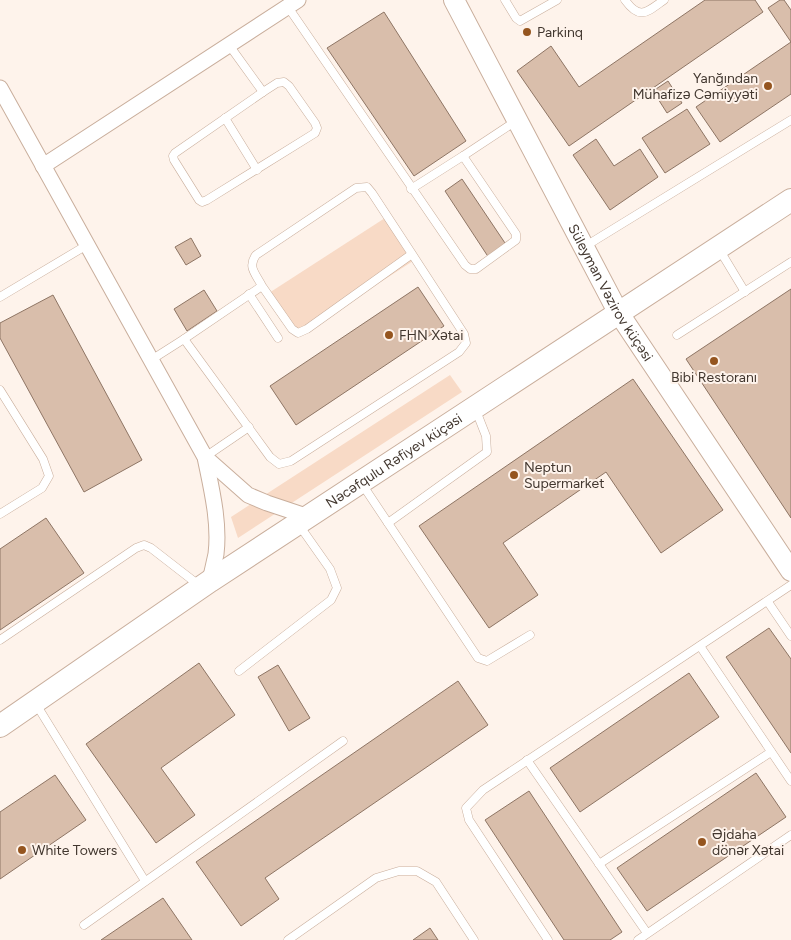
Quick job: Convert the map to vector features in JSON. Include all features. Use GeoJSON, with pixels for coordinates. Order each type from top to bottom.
{"type":"FeatureCollection","features":[{"type":"Feature","properties":{"kind":"main road","name":"Nəcəfqulu Rəfiyev küçəsi"},"geometry":{"type":"LineString","coordinates":[[0,726],[206,584],[791,200]]}},
{"type":"Feature","properties":{"kind":"street","name":"Süleyman Vəzirov küçəsi"},"geometry":{"type":"LineString","coordinates":[[454,0],[618,312],[791,571]]}},
{"type":"Feature","properties":{"kind":"street"},"geometry":{"type":"LineString","coordinates":[[43,166],[293,3]]}},
{"type":"Feature","properties":{"kind":"street"},"geometry":{"type":"LineString","coordinates":[[0,88],[205,456],[248,495],[303,520]]}},
{"type":"Feature","properties":{"kind":"street"},"geometry":{"type":"LineString","coordinates":[[205,456],[214,507],[216,532],[216,553],[206,584]]}},
{"type":"Feature","properties":{"kind":"lane"},"geometry":{"type":"LineString","coordinates":[[505,0],[516,18],[520,21],[557,0]]}},
{"type":"Feature","properties":{"kind":"lane"},"geometry":{"type":"LineString","coordinates":[[626,0],[632,9],[640,14],[647,12],[664,0]]}},
{"type":"Feature","properties":{"kind":"lane"},"geometry":{"type":"LineString","coordinates":[[293,3],[412,189],[465,265],[470,269],[476,269],[512,244],[516,240],[516,234],[464,156]]}},
{"type":"Feature","properties":{"kind":"lane"},"geometry":{"type":"LineString","coordinates":[[229,45],[263,92]]}},
{"type":"Feature","properties":{"kind":"lane"},"geometry":{"type":"LineString","coordinates":[[284,82],[289,86],[315,123],[317,128],[315,133],[202,202],[173,156],[263,92],[277,83],[284,82]]}},
{"type":"Feature","properties":{"kind":"lane"},"geometry":{"type":"LineString","coordinates":[[225,118],[257,170]]}},
{"type":"Feature","properties":{"kind":"lane"},"geometry":{"type":"LineString","coordinates":[[412,189],[517,120]]}},
{"type":"Feature","properties":{"kind":"lane"},"geometry":{"type":"LineString","coordinates":[[584,248],[791,120]]}},
{"type":"Feature","properties":{"kind":"lane"},"geometry":{"type":"LineString","coordinates":[[184,339],[270,457],[280,464],[291,461],[459,352],[466,343],[464,334],[412,254],[372,193],[367,187],[356,188],[256,255],[252,261],[251,266],[262,286],[292,329],[298,333],[307,330],[412,254]]}},
{"type":"Feature","properties":{"kind":"lane"},"geometry":{"type":"LineString","coordinates":[[0,297],[87,245]]}},
{"type":"Feature","properties":{"kind":"lane"},"geometry":{"type":"LineString","coordinates":[[717,247],[746,292]]}},
{"type":"Feature","properties":{"kind":"lane"},"geometry":{"type":"LineString","coordinates":[[677,335],[791,262]]}},
{"type":"Feature","properties":{"kind":"lane"},"geometry":{"type":"LineString","coordinates":[[151,360],[262,286]]}},
{"type":"Feature","properties":{"kind":"lane"},"geometry":{"type":"LineString","coordinates":[[249,294],[278,338]]}},
{"type":"Feature","properties":{"kind":"lane"},"geometry":{"type":"LineString","coordinates":[[0,390],[43,459],[49,476],[42,488],[0,514]]}},
{"type":"Feature","properties":{"kind":"lane"},"geometry":{"type":"LineString","coordinates":[[388,523],[487,452],[486,436],[474,407]]}},
{"type":"Feature","properties":{"kind":"lane"},"geometry":{"type":"LineString","coordinates":[[205,456],[249,427]]}},
{"type":"Feature","properties":{"kind":"lane"},"geometry":{"type":"LineString","coordinates":[[361,483],[478,658],[487,660],[530,635]]}},
{"type":"Feature","properties":{"kind":"lane"},"geometry":{"type":"LineString","coordinates":[[239,671],[331,600],[337,588],[330,569],[303,520]]}},
{"type":"Feature","properties":{"kind":"lane"},"geometry":{"type":"LineString","coordinates":[[0,640],[136,548],[144,545],[206,584]]}},
{"type":"Feature","properties":{"kind":"lane"},"geometry":{"type":"LineString","coordinates":[[548,940],[469,820],[466,808],[483,790],[791,585]]}},
{"type":"Feature","properties":{"kind":"lane"},"geometry":{"type":"LineString","coordinates":[[768,602],[791,636]]}},
{"type":"Feature","properties":{"kind":"lane"},"geometry":{"type":"LineString","coordinates":[[700,646],[791,781]]}},
{"type":"Feature","properties":{"kind":"lane"},"geometry":{"type":"LineString","coordinates":[[36,702],[145,881]]}},
{"type":"Feature","properties":{"kind":"lane"},"geometry":{"type":"LineString","coordinates":[[84,925],[343,741]]}},
{"type":"Feature","properties":{"kind":"lane"},"geometry":{"type":"LineString","coordinates":[[600,864],[771,752]]}},
{"type":"Feature","properties":{"kind":"lane"},"geometry":{"type":"LineString","coordinates":[[527,760],[648,933]]}},
{"type":"Feature","properties":{"kind":"lane"},"geometry":{"type":"LineString","coordinates":[[638,940],[791,835]]}},
{"type":"Feature","properties":{"kind":"lane"},"geometry":{"type":"LineString","coordinates":[[288,940],[376,878],[399,870],[417,871],[436,882],[474,940]]}},
{"type":"Feature","properties":{"kind":"shaded area"},"geometry":{"type":"Polygon","coordinates":[[[385,218],[413,261],[297,336],[269,293],[385,218]]]}},
{"type":"Feature","properties":{"kind":"shaded area"},"geometry":{"type":"Polygon","coordinates":[[[450,375],[462,392],[238,538],[231,517],[450,375]]]}},
{"type":"Feature","properties":{"kind":"building"},"geometry":{"type":"Polygon","coordinates":[[[705,0],[755,0],[763,12],[569,146],[517,71],[551,46],[579,87],[705,0]]]}},
{"type":"Feature","properties":{"kind":"building"},"geometry":{"type":"Polygon","coordinates":[[[780,0],[784,0],[791,10],[791,42],[768,8],[780,0]]]}},
{"type":"Feature","properties":{"kind":"building"},"geometry":{"type":"Polygon","coordinates":[[[384,12],[466,141],[414,176],[327,48],[384,12]]]}},
{"type":"Feature","properties":{"kind":"building"},"geometry":{"type":"Polygon","coordinates":[[[791,42],[791,94],[720,142],[696,107],[791,42]]]}},
{"type":"Feature","properties":{"kind":"building"},"geometry":{"type":"Polygon","coordinates":[[[668,81],[682,103],[667,113],[653,91],[668,81]]]}},
{"type":"Feature","properties":{"kind":"building"},"geometry":{"type":"Polygon","coordinates":[[[687,109],[710,144],[665,173],[642,138],[687,109]]]}},
{"type":"Feature","properties":{"kind":"building"},"geometry":{"type":"Polygon","coordinates":[[[596,139],[614,166],[640,149],[658,177],[610,210],[573,155],[596,139]]]}},
{"type":"Feature","properties":{"kind":"building"},"geometry":{"type":"Polygon","coordinates":[[[462,179],[507,246],[489,258],[445,191],[462,179]]]}},
{"type":"Feature","properties":{"kind":"building"},"geometry":{"type":"Polygon","coordinates":[[[191,238],[201,256],[186,265],[175,247],[191,238]]]}},
{"type":"Feature","properties":{"kind":"building"},"geometry":{"type":"Polygon","coordinates":[[[418,287],[444,326],[296,425],[270,386],[418,287]]]}},
{"type":"Feature","properties":{"kind":"building"},"geometry":{"type":"Polygon","coordinates":[[[791,289],[791,518],[686,359],[791,289]]]}},
{"type":"Feature","properties":{"kind":"building"},"geometry":{"type":"Polygon","coordinates":[[[204,290],[217,311],[187,331],[174,309],[204,290]]]}},
{"type":"Feature","properties":{"kind":"building"},"geometry":{"type":"Polygon","coordinates":[[[53,295],[142,460],[84,492],[0,338],[0,323],[53,295]]]}},
{"type":"Feature","properties":{"kind":"building"},"geometry":{"type":"Polygon","coordinates":[[[633,379],[723,510],[661,553],[606,472],[503,543],[538,595],[489,628],[419,526],[633,379]]]}},
{"type":"Feature","properties":{"kind":"building"},"geometry":{"type":"Polygon","coordinates":[[[46,518],[84,573],[0,630],[0,549],[46,518]]]}},
{"type":"Feature","properties":{"kind":"building"},"geometry":{"type":"Polygon","coordinates":[[[769,628],[791,659],[791,753],[726,657],[769,628]]]}},
{"type":"Feature","properties":{"kind":"building"},"geometry":{"type":"Polygon","coordinates":[[[199,663],[235,715],[161,768],[195,815],[156,843],[86,744],[199,663]]]}},
{"type":"Feature","properties":{"kind":"building"},"geometry":{"type":"Polygon","coordinates":[[[278,665],[310,718],[289,731],[258,677],[278,665]]]}},
{"type":"Feature","properties":{"kind":"building"},"geometry":{"type":"Polygon","coordinates":[[[689,673],[719,717],[580,812],[550,768],[689,673]]]}},
{"type":"Feature","properties":{"kind":"building"},"geometry":{"type":"Polygon","coordinates":[[[458,681],[488,725],[265,878],[279,899],[241,926],[196,862],[458,681]]]}},
{"type":"Feature","properties":{"kind":"building","name":"Əjdaha dönər Xətai"},"geometry":{"type":"Polygon","coordinates":[[[756,773],[786,817],[647,911],[617,868],[756,773]]]}},
{"type":"Feature","properties":{"kind":"building","name":"White Towers"},"geometry":{"type":"Polygon","coordinates":[[[55,775],[86,820],[0,879],[0,812],[55,775]]]}},
{"type":"Feature","properties":{"kind":"building"},"geometry":{"type":"Polygon","coordinates":[[[529,791],[622,932],[610,940],[564,940],[485,820],[529,791]]]}},
{"type":"Feature","properties":{"kind":"building"},"geometry":{"type":"Polygon","coordinates":[[[163,898],[192,940],[101,940],[163,898]]]}},
{"type":"Feature","properties":{"kind":"building"},"geometry":{"type":"Polygon","coordinates":[[[430,928],[438,940],[413,940],[430,928]]]}},
{"type":"Feature","properties":{"kind":"place","name":"Parkinq"},"geometry":{"type":"Point","coordinates":[527,32]}},
{"type":"Feature","properties":{"kind":"place","name":"Yanğından Mühafizə Cəmiyyəti"},"geometry":{"type":"Point","coordinates":[768,86]}},
{"type":"Feature","properties":{"kind":"place","name":"FHN Xətai"},"geometry":{"type":"Point","coordinates":[389,335]}},
{"type":"Feature","properties":{"kind":"place","name":"‌Bibi Restoranı"},"geometry":{"type":"Point","coordinates":[714,361]}},
{"type":"Feature","properties":{"kind":"place","name":"Neptun Supermarket"},"geometry":{"type":"Point","coordinates":[514,475]}},
{"type":"Feature","properties":{"kind":"place","name":"Əjdaha dönər Xətai"},"geometry":{"type":"Point","coordinates":[702,842]}},
{"type":"Feature","properties":{"kind":"place","name":"White Towers"},"geometry":{"type":"Point","coordinates":[22,850]}}]}
